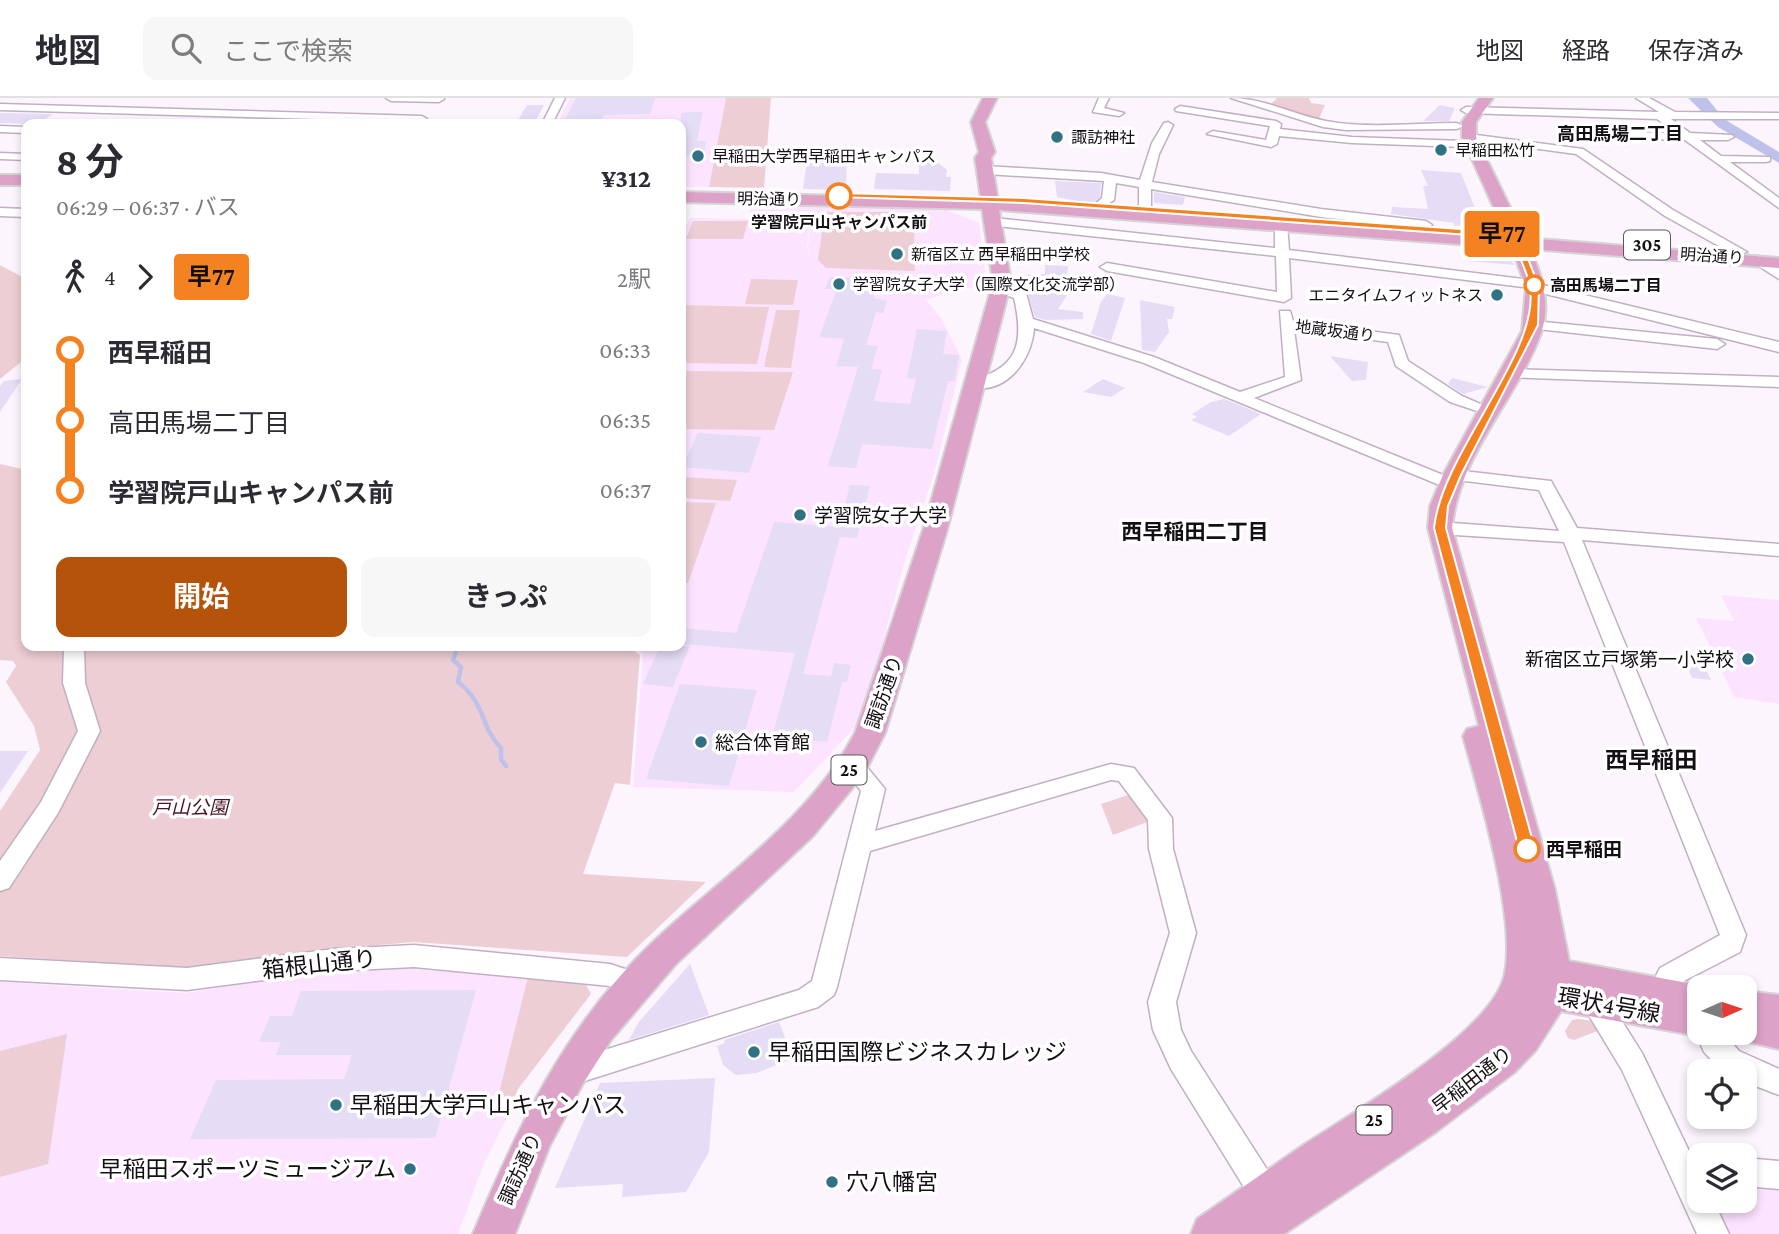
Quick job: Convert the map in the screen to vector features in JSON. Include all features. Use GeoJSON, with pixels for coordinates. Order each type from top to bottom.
{"type":"FeatureCollection","features":[{"type":"Feature","properties":{"kind":"main road","name":"諏訪通り"},"geometry":{"type":"LineString","coordinates":[[981,98],[972,111],[969,129],[985,164]]}},
{"type":"Feature","properties":{"kind":"main road","name":"諏訪通り"},"geometry":{"type":"LineString","coordinates":[[494,1234],[534,1137],[569,1073],[598,1029],[664,954],[802,828],[853,766],[870,733],[935,530],[1001,288],[1003,270],[985,164],[987,152],[978,122],[990,98]]}},
{"type":"Feature","properties":{"kind":"main road"},"geometry":{"type":"LineString","coordinates":[[1486,98],[1472,106],[1463,136],[1529,285],[1534,325],[1509,374],[1423,518],[1504,837],[1519,915],[1536,981]]}},
{"type":"Feature","properties":{"kind":"main road","name":"明治通り"},"geometry":{"type":"LineString","coordinates":[[686,195],[992,208],[1510,237],[1779,263]]}},
{"type":"Feature","properties":{"kind":"main road","name":"明治通り"},"geometry":{"type":"LineString","coordinates":[[992,208],[1100,205],[1779,258]]}},
{"type":"Feature","properties":{"kind":"main road"},"geometry":{"type":"LineString","coordinates":[[1529,285],[1520,330],[1477,406],[1446,477],[1440,528],[1509,775],[1552,953],[1536,981]]}},
{"type":"Feature","properties":{"kind":"main road","name":"環状4号線"},"geometry":{"type":"LineString","coordinates":[[1536,981],[1687,997]]}},
{"type":"Feature","properties":{"kind":"main road","name":"環状4号線"},"geometry":{"type":"LineString","coordinates":[[1536,981],[1597,1004],[1687,1018]]}},
{"type":"Feature","properties":{"kind":"main road","name":"早稲田通り"},"geometry":{"type":"LineString","coordinates":[[1212,1234],[1444,1070],[1536,981]]}},
{"type":"Feature","properties":{"kind":"main road","name":"早稲田通り"},"geometry":{"type":"LineString","coordinates":[[1247,1234],[1422,1119],[1502,1060],[1523,1039],[1543,1012],[1536,981]]}},
{"type":"Feature","properties":{"kind":"main road"},"geometry":{"type":"LineString","coordinates":[[1757,1008],[1779,1011]]}},
{"type":"Feature","properties":{"kind":"main road"},"geometry":{"type":"LineString","coordinates":[[1757,1029],[1779,1033]]}},
{"type":"Feature","properties":{"kind":"street"},"geometry":{"type":"LineString","coordinates":[[91,119],[122,98]]}},
{"type":"Feature","properties":{"kind":"street"},"geometry":{"type":"LineString","coordinates":[[230,114],[253,98]]}},
{"type":"Feature","properties":{"kind":"street"},"geometry":{"type":"LineString","coordinates":[[391,98],[440,99]]}},
{"type":"Feature","properties":{"kind":"street"},"geometry":{"type":"LineString","coordinates":[[550,119],[560,98]]}},
{"type":"Feature","properties":{"kind":"street"},"geometry":{"type":"LineString","coordinates":[[1104,98],[1097,110],[1119,113]]}},
{"type":"Feature","properties":{"kind":"street"},"geometry":{"type":"LineString","coordinates":[[1236,98],[1315,121],[1346,127],[1463,136],[1579,150],[1669,213],[1740,253]]}},
{"type":"Feature","properties":{"kind":"street"},"geometry":{"type":"LineString","coordinates":[[1641,98],[1674,116]]}},
{"type":"Feature","properties":{"kind":"street"},"geometry":{"type":"LineString","coordinates":[[422,119],[440,99]]}},
{"type":"Feature","properties":{"kind":"street"},"geometry":{"type":"LineString","coordinates":[[1472,106],[1660,116],[1779,116]]}},
{"type":"Feature","properties":{"kind":"street"},"geometry":{"type":"LineString","coordinates":[[0,107],[374,119]]}},
{"type":"Feature","properties":{"kind":"street"},"geometry":{"type":"LineString","coordinates":[[1180,109],[1276,124],[1271,144],[1213,134]]}},
{"type":"Feature","properties":{"kind":"street"},"geometry":{"type":"LineString","coordinates":[[300,119],[304,116]]}},
{"type":"Feature","properties":{"kind":"street"},"geometry":{"type":"LineString","coordinates":[[1660,116],[1779,204]]}},
{"type":"Feature","properties":{"kind":"street"},"geometry":{"type":"LineString","coordinates":[[1145,209],[1143,185],[1147,170],[1168,125]]}},
{"type":"Feature","properties":{"kind":"street"},"geometry":{"type":"LineString","coordinates":[[0,129],[21,130]]}},
{"type":"Feature","properties":{"kind":"street"},"geometry":{"type":"LineString","coordinates":[[1274,132],[1352,140],[1463,136]]}},
{"type":"Feature","properties":{"kind":"street"},"geometry":{"type":"LineString","coordinates":[[1613,135],[1728,137]]}},
{"type":"Feature","properties":{"kind":"street"},"geometry":{"type":"LineString","coordinates":[[0,156],[21,157]]}},
{"type":"Feature","properties":{"kind":"street"},"geometry":{"type":"LineString","coordinates":[[1718,159],[1766,159]]}},
{"type":"Feature","properties":{"kind":"street"},"geometry":{"type":"LineString","coordinates":[[985,164],[1267,199],[1426,225]]}},
{"type":"Feature","properties":{"kind":"street"},"geometry":{"type":"LineString","coordinates":[[1100,205],[1108,200],[1110,180]]}},
{"type":"Feature","properties":{"kind":"street"},"geometry":{"type":"LineString","coordinates":[[992,208],[1152,237],[1529,285],[1775,346]]}},
{"type":"Feature","properties":{"kind":"street"},"geometry":{"type":"LineString","coordinates":[[0,212],[21,212]]}},
{"type":"Feature","properties":{"kind":"street"},"geometry":{"type":"LineString","coordinates":[[1243,396],[1293,380],[1286,325],[1281,224]]}},
{"type":"Feature","properties":{"kind":"street"},"geometry":{"type":"LineString","coordinates":[[1759,260],[1779,275]]}},
{"type":"Feature","properties":{"kind":"street"},"geometry":{"type":"LineString","coordinates":[[1107,267],[1284,298]]}},
{"type":"Feature","properties":{"kind":"street"},"geometry":{"type":"LineString","coordinates":[[975,384],[1000,380],[1011,372],[1024,349],[1029,322],[1021,296],[1001,288]]}},
{"type":"Feature","properties":{"kind":"street"},"geometry":{"type":"LineString","coordinates":[[1029,322],[1149,360],[1446,477],[1545,485],[1571,535],[1695,835],[1733,935],[1731,944],[1669,976],[1687,997]]}},
{"type":"Feature","properties":{"kind":"street","name":"地蔵坂通り"},"geometry":{"type":"LineString","coordinates":[[1286,325],[1394,338],[1401,363],[1456,399],[1477,406]]}},
{"type":"Feature","properties":{"kind":"street"},"geometry":{"type":"LineString","coordinates":[[1534,325],[1706,343],[1775,346]]}},
{"type":"Feature","properties":{"kind":"street"},"geometry":{"type":"LineString","coordinates":[[1509,374],[1779,382]]}},
{"type":"Feature","properties":{"kind":"street"},"geometry":{"type":"LineString","coordinates":[[1440,528],[1779,550]]}},
{"type":"Feature","properties":{"kind":"street"},"geometry":{"type":"LineString","coordinates":[[0,881],[50,807],[89,731],[74,683],[74,651]]}},
{"type":"Feature","properties":{"kind":"street"},"geometry":{"type":"LineString","coordinates":[[569,1073],[808,999],[824,986],[873,789],[853,766]]}},
{"type":"Feature","properties":{"kind":"street"},"geometry":{"type":"LineString","coordinates":[[859,845],[1111,772],[1126,774],[1160,818],[1161,849],[1183,933],[1162,1002],[1167,1030],[1181,1060],[1266,1195]]}},
{"type":"Feature","properties":{"kind":"street","name":"箱根山通り"},"geometry":{"type":"LineString","coordinates":[[0,969],[187,979],[362,957],[414,956],[610,975],[636,984]]}},
{"type":"Feature","properties":{"kind":"street"},"geometry":{"type":"LineString","coordinates":[[1597,1004],[1687,1163]]}},
{"type":"Feature","properties":{"kind":"street"},"geometry":{"type":"LineString","coordinates":[[1714,1045],[1728,1061],[1779,1082]]}},
{"type":"Feature","properties":{"kind":"street"},"geometry":{"type":"LineString","coordinates":[[1757,1173],[1779,1175]]}},
{"type":"Feature","properties":{"kind":"street"},"geometry":{"type":"LineString","coordinates":[[1706,1213],[1713,1234]]}},
{"type":"Feature","properties":{"kind":"shaded area","name":"早稲田大学西早稲田キャンパス"},"geometry":{"type":"Polygon","coordinates":[[[570,98],[726,98],[709,187],[686,187],[686,119],[560,119],[570,98]]]}},
{"type":"Feature","properties":{"kind":"shaded area","name":"学習院女子大学"},"geometry":{"type":"Polygon","coordinates":[[[752,204],[812,205],[807,247],[810,260],[808,247],[813,205],[940,207],[979,223],[986,280],[984,288],[950,288],[949,292],[926,300],[941,318],[962,359],[936,467],[904,564],[862,720],[794,792],[633,787],[643,654],[639,651],[686,651],[686,226],[690,218],[748,219],[752,204]]]}},
{"type":"Feature","properties":{"kind":"shaded area","name":"新宿区立戸塚第一小学校"},"geometry":{"type":"Polygon","coordinates":[[[1721,595],[1779,600],[1779,704],[1734,697],[1696,618],[1734,621],[1721,595]]]}},
{"type":"Feature","properties":{"kind":"shaded area","name":"早稲田大学戸山キャンパス"},"geometry":{"type":"Polygon","coordinates":[[[381,967],[528,977],[501,1089],[505,1121],[483,1166],[458,1234],[0,1234],[0,982],[185,993],[333,970],[381,967]]]}},
{"type":"Feature","properties":{"kind":"shaded area"},"geometry":{"type":"Polygon","coordinates":[[[1757,1185],[1779,1186],[1779,1234],[1721,1234],[1711,1213],[1757,1213],[1757,1185]]]}},
{"type":"Feature","properties":{"kind":"green space"},"geometry":{"type":"Polygon","coordinates":[[[726,98],[771,98],[764,188],[709,187],[726,98]]]}},
{"type":"Feature","properties":{"kind":"green space"},"geometry":{"type":"Polygon","coordinates":[[[1277,98],[1309,98],[1311,103],[1325,105],[1318,121],[1270,105],[1277,98]]]}},
{"type":"Feature","properties":{"kind":"green space"},"geometry":{"type":"Polygon","coordinates":[[[825,212],[897,212],[903,215],[904,224],[914,228],[915,271],[826,268],[818,260],[825,212]]]}},
{"type":"Feature","properties":{"kind":"green space"},"geometry":{"type":"Polygon","coordinates":[[[693,221],[748,221],[743,239],[686,239],[693,221]]]}},
{"type":"Feature","properties":{"kind":"green space"},"geometry":{"type":"Polygon","coordinates":[[[0,265],[21,276],[21,362],[0,379],[0,265]]]}},
{"type":"Feature","properties":{"kind":"green space"},"geometry":{"type":"Polygon","coordinates":[[[751,279],[798,280],[793,305],[745,304],[751,279]]]}},
{"type":"Feature","properties":{"kind":"green space"},"geometry":{"type":"Polygon","coordinates":[[[686,305],[769,307],[757,364],[686,363],[686,305]]]}},
{"type":"Feature","properties":{"kind":"green space"},"geometry":{"type":"Polygon","coordinates":[[[776,310],[800,310],[791,368],[764,367],[776,310]]]}},
{"type":"Feature","properties":{"kind":"green space"},"geometry":{"type":"Polygon","coordinates":[[[686,371],[793,372],[774,430],[686,429],[686,371]]]}},
{"type":"Feature","properties":{"kind":"green space","name":"戸山公園"},"geometry":{"type":"Polygon","coordinates":[[[0,464],[21,469],[21,651],[635,651],[640,655],[630,785],[615,783],[583,874],[706,882],[627,957],[413,942],[336,949],[196,969],[0,956],[0,811],[40,750],[34,726],[6,682],[16,666],[13,661],[0,660],[0,464]]]}},
{"type":"Feature","properties":{"kind":"green space"},"geometry":{"type":"Polygon","coordinates":[[[686,477],[737,480],[730,501],[686,498],[686,477]]]}},
{"type":"Feature","properties":{"kind":"green space"},"geometry":{"type":"Polygon","coordinates":[[[686,502],[716,503],[688,583],[686,502]]]}},
{"type":"Feature","properties":{"kind":"green space"},"geometry":{"type":"Polygon","coordinates":[[[1137,792],[1158,818],[1113,835],[1101,804],[1137,792]]]}},
{"type":"Feature","properties":{"kind":"green space"},"geometry":{"type":"Polygon","coordinates":[[[528,977],[585,983],[591,994],[518,1089],[505,1121],[500,1089],[528,977]]]}},
{"type":"Feature","properties":{"kind":"green space"},"geometry":{"type":"Polygon","coordinates":[[[1572,1020],[1594,1021],[1600,1030],[1574,1040],[1568,1038],[1565,1031],[1572,1020]]]}},
{"type":"Feature","properties":{"kind":"green space"},"geometry":{"type":"Polygon","coordinates":[[[67,1034],[48,1164],[0,1177],[0,1051],[67,1034]]]}},
{"type":"Feature","properties":{"kind":"water"},"geometry":{"type":"Polygon","coordinates":[[[1688,98],[1707,98],[1724,119],[1779,152],[1779,163],[1718,127],[1688,98]]]}},
{"type":"Feature","properties":{"kind":"building"},"geometry":{"type":"Polygon","coordinates":[[[576,98],[655,98],[650,114],[604,115],[602,119],[566,119],[576,98]]]}},
{"type":"Feature","properties":{"kind":"building"},"geometry":{"type":"Polygon","coordinates":[[[527,105],[544,105],[537,119],[519,119],[527,105]]]}},
{"type":"Feature","properties":{"kind":"building"},"geometry":{"type":"Polygon","coordinates":[[[1440,105],[1455,108],[1449,121],[1423,121],[1440,105]]]}},
{"type":"Feature","properties":{"kind":"building"},"geometry":{"type":"Polygon","coordinates":[[[703,112],[697,141],[706,141],[704,156],[686,157],[686,119],[681,119],[681,113],[703,112]]]}},
{"type":"Feature","properties":{"kind":"building"},"geometry":{"type":"Polygon","coordinates":[[[0,113],[53,114],[46,119],[21,119],[21,124],[0,123],[0,113]]]}},
{"type":"Feature","properties":{"kind":"building"},"geometry":{"type":"Polygon","coordinates":[[[807,161],[847,161],[846,190],[803,189],[807,161]]]}},
{"type":"Feature","properties":{"kind":"building"},"geometry":{"type":"Polygon","coordinates":[[[919,161],[936,161],[947,170],[946,177],[951,177],[950,191],[874,189],[876,173],[919,174],[919,161]]]}},
{"type":"Feature","properties":{"kind":"building"},"geometry":{"type":"Polygon","coordinates":[[[1421,170],[1461,173],[1475,208],[1468,207],[1476,223],[1455,226],[1454,223],[1391,214],[1392,207],[1428,209],[1423,186],[1428,186],[1421,170]]]}},
{"type":"Feature","properties":{"kind":"building"},"geometry":{"type":"Polygon","coordinates":[[[1055,181],[1101,183],[1100,197],[1092,204],[1057,197],[1055,181]]]}},
{"type":"Feature","properties":{"kind":"building"},"geometry":{"type":"Polygon","coordinates":[[[1154,192],[1185,197],[1183,205],[1154,203],[1154,192]]]}},
{"type":"Feature","properties":{"kind":"building"},"geometry":{"type":"Polygon","coordinates":[[[1462,247],[1499,250],[1515,265],[1467,261],[1462,247]]]}},
{"type":"Feature","properties":{"kind":"building"},"geometry":{"type":"Polygon","coordinates":[[[1045,265],[1068,266],[1066,285],[1073,286],[1058,309],[1083,312],[1083,319],[1046,320],[1035,317],[1022,275],[1045,274],[1045,265]]]}},
{"type":"Feature","properties":{"kind":"building"},"geometry":{"type":"Polygon","coordinates":[[[830,277],[878,279],[873,298],[887,301],[883,313],[876,312],[866,345],[878,346],[871,369],[882,370],[874,401],[910,404],[916,379],[907,378],[917,329],[947,331],[943,354],[959,355],[955,381],[948,381],[932,449],[862,444],[856,468],[828,466],[858,367],[836,366],[844,339],[819,337],[837,289],[825,289],[830,277]]]}},
{"type":"Feature","properties":{"kind":"building"},"geometry":{"type":"Polygon","coordinates":[[[1107,294],[1125,298],[1111,341],[1091,334],[1101,302],[1107,294]]]}},
{"type":"Feature","properties":{"kind":"building"},"geometry":{"type":"Polygon","coordinates":[[[1140,300],[1175,307],[1172,319],[1167,319],[1169,332],[1155,352],[1142,350],[1140,300]]]}},
{"type":"Feature","properties":{"kind":"building"},"geometry":{"type":"Polygon","coordinates":[[[1330,356],[1368,362],[1366,380],[1352,381],[1330,356]]]}},
{"type":"Feature","properties":{"kind":"building"},"geometry":{"type":"Polygon","coordinates":[[[1452,378],[1488,387],[1463,394],[1448,384],[1452,378]]]}},
{"type":"Feature","properties":{"kind":"building"},"geometry":{"type":"Polygon","coordinates":[[[21,379],[0,412],[0,386],[4,381],[21,379]]]}},
{"type":"Feature","properties":{"kind":"building"},"geometry":{"type":"Polygon","coordinates":[[[1103,379],[1125,388],[1111,397],[1083,392],[1103,379]]]}},
{"type":"Feature","properties":{"kind":"building"},"geometry":{"type":"Polygon","coordinates":[[[1224,399],[1261,414],[1229,436],[1191,420],[1197,417],[1192,414],[1211,402],[1224,399]]]}},
{"type":"Feature","properties":{"kind":"building"},"geometry":{"type":"Polygon","coordinates":[[[698,433],[761,437],[749,473],[686,467],[686,458],[698,433]]]}},
{"type":"Feature","properties":{"kind":"building"},"geometry":{"type":"Polygon","coordinates":[[[850,485],[870,486],[857,538],[840,537],[803,674],[831,676],[834,663],[851,665],[847,682],[842,682],[827,742],[772,737],[795,653],[686,644],[686,628],[736,633],[774,522],[839,527],[850,485]]]}},
{"type":"Feature","properties":{"kind":"building"},"geometry":{"type":"Polygon","coordinates":[[[686,646],[690,646],[673,687],[643,684],[658,651],[686,651],[686,646]]]}},
{"type":"Feature","properties":{"kind":"building"},"geometry":{"type":"Polygon","coordinates":[[[1685,662],[1703,664],[1711,680],[1692,678],[1685,662]]]}},
{"type":"Feature","properties":{"kind":"building","name":"総合体育館"},"geometry":{"type":"Polygon","coordinates":[[[680,684],[757,690],[729,786],[646,779],[680,684]]]}},
{"type":"Feature","properties":{"kind":"building"},"geometry":{"type":"Polygon","coordinates":[[[0,751],[28,751],[0,793],[0,751]]]}},
{"type":"Feature","properties":{"kind":"building"},"geometry":{"type":"Polygon","coordinates":[[[690,964],[709,1015],[629,1040],[638,1023],[690,964]]]}},
{"type":"Feature","properties":{"kind":"building"},"geometry":{"type":"Polygon","coordinates":[[[476,990],[435,1138],[190,1139],[216,1080],[344,1079],[352,1055],[276,1055],[281,1042],[259,1042],[270,1016],[292,1016],[301,991],[476,990]]]}},
{"type":"Feature","properties":{"kind":"building","name":"早稲田国際ビジネスカレッジ"},"geometry":{"type":"Polygon","coordinates":[[[779,1022],[793,1058],[757,1073],[736,1075],[723,1065],[717,1046],[725,1043],[724,1040],[779,1022]]]}},
{"type":"Feature","properties":{"kind":"building"},"geometry":{"type":"Polygon","coordinates":[[[715,1078],[709,1152],[686,1192],[622,1197],[623,1184],[555,1188],[600,1083],[715,1078]]]}},
{"type":"Feature","properties":{"kind":"waterway"},"geometry":{"type":"LineString","coordinates":[[456,651],[453,660],[461,667],[458,682],[478,706],[501,748],[501,759],[506,766]]}},
{"type":"Feature","properties":{"kind":"bus line","name":"早77"},"geometry":{"type":"LineString","coordinates":[[839,196],[1024,200],[1515,235],[1530,268],[1535,287],[1534,325],[1455,475],[1442,506],[1440,528],[1451,578],[1509,775],[1527,849]]}},
{"type":"Feature","properties":{"kind":"place","name":"諏訪神社"},"geometry":{"type":"Point","coordinates":[1057,137]}},
{"type":"Feature","properties":{"kind":"place","name":"早稲田松竹"},"geometry":{"type":"Point","coordinates":[1441,150]}},
{"type":"Feature","properties":{"kind":"place","name":"早稲田大学西早稲田キャンパス"},"geometry":{"type":"Point","coordinates":[698,156]}},
{"type":"Feature","properties":{"kind":"place","name":"学習院戸山キャンパス前"},"geometry":{"type":"Point","coordinates":[839,196]}},
{"type":"Feature","properties":{"kind":"place","name":"新宿区立 西早稲田中学校"},"geometry":{"type":"Point","coordinates":[897,254]}},
{"type":"Feature","properties":{"kind":"place","name":"学習院女子大学（国際文化交流学部）"},"geometry":{"type":"Point","coordinates":[839,284]}},
{"type":"Feature","properties":{"kind":"place","name":"高田馬場二丁目"},"geometry":{"type":"Point","coordinates":[1534,285]}},
{"type":"Feature","properties":{"kind":"place","name":"エニタイムフィットネス"},"geometry":{"type":"Point","coordinates":[1497,295]}},
{"type":"Feature","properties":{"kind":"place","name":"学習院女子大学"},"geometry":{"type":"Point","coordinates":[800,515]}},
{"type":"Feature","properties":{"kind":"place","name":"新宿区立戸塚第一小学校"},"geometry":{"type":"Point","coordinates":[1748,659]}},
{"type":"Feature","properties":{"kind":"place","name":"総合体育館"},"geometry":{"type":"Point","coordinates":[701,742]}},
{"type":"Feature","properties":{"kind":"place","name":"西早稲田"},"geometry":{"type":"Point","coordinates":[1527,849]}},
{"type":"Feature","properties":{"kind":"place","name":"早稲田国際ビジネスカレッジ"},"geometry":{"type":"Point","coordinates":[754,1052]}},
{"type":"Feature","properties":{"kind":"place","name":"早稲田大学戸山キャンパス"},"geometry":{"type":"Point","coordinates":[336,1105]}},
{"type":"Feature","properties":{"kind":"place","name":"早稲田スポーツミュージアム"},"geometry":{"type":"Point","coordinates":[410,1169]}},
{"type":"Feature","properties":{"kind":"place","name":"穴八幡宮"},"geometry":{"type":"Point","coordinates":[832,1182]}},
{"type":"Feature","properties":{"kind":"district","name":"高田馬場二丁目"},"geometry":{"type":"Point","coordinates":[1620,134]}},
{"type":"Feature","properties":{"kind":"district","name":"西早稲田二丁目"},"geometry":{"type":"Point","coordinates":[1195,532]}},
{"type":"Feature","properties":{"kind":"district","name":"西早稲田"},"geometry":{"type":"Point","coordinates":[1651,760]}}]}
